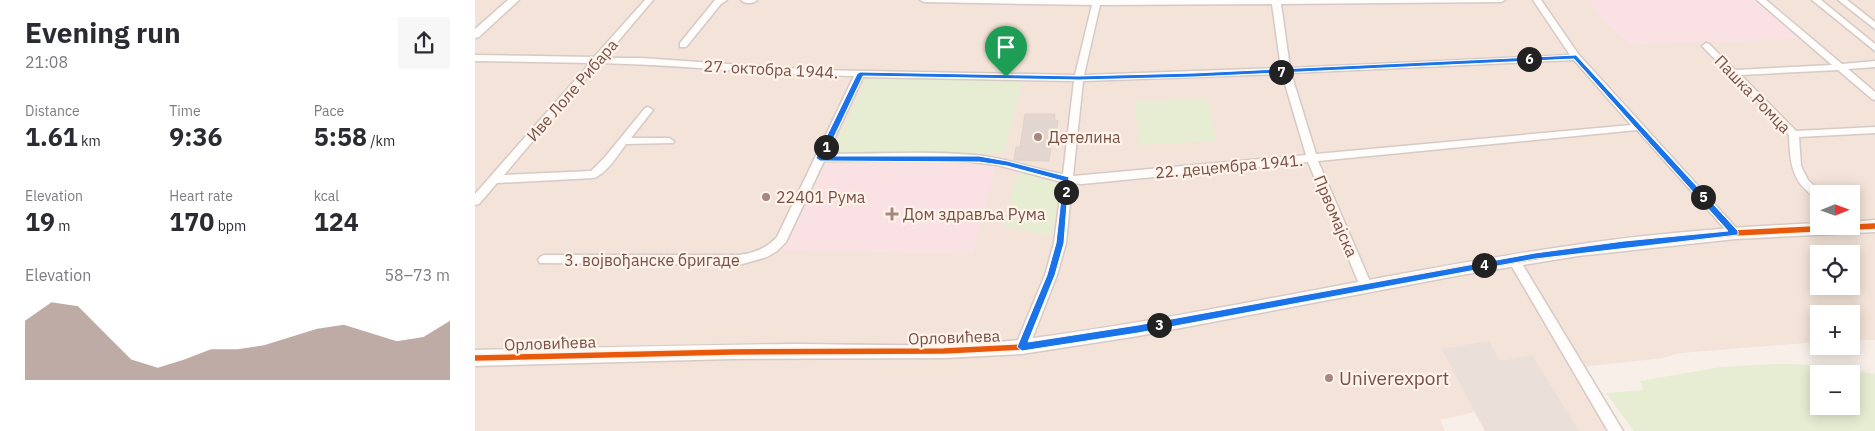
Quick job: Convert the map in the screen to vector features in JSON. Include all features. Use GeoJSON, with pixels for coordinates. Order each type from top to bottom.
{"type":"FeatureCollection","features":[{"type":"Feature","properties":{"kind":"street"},"geometry":{"type":"LineString","coordinates":[[475,35],[514,0]]}},
{"type":"Feature","properties":{"kind":"street","name":"Иве Лоле Рибара"},"geometry":{"type":"LineString","coordinates":[[475,201],[600,59],[649,0]]}},
{"type":"Feature","properties":{"kind":"street"},"geometry":{"type":"LineString","coordinates":[[683,45],[718,2],[723,0]]}},
{"type":"Feature","properties":{"kind":"street"},"geometry":{"type":"LineString","coordinates":[[745,0],[753,0]]}},
{"type":"Feature","properties":{"kind":"street"},"geometry":{"type":"LineString","coordinates":[[924,0],[1501,0]]}},
{"type":"Feature","properties":{"kind":"street"},"geometry":{"type":"LineString","coordinates":[[1537,0],[1576,57],[1735,233]]}},
{"type":"Feature","properties":{"kind":"street"},"geometry":{"type":"LineString","coordinates":[[1761,0],[1875,97]]}},
{"type":"Feature","properties":{"kind":"street"},"geometry":{"type":"LineString","coordinates":[[1816,0],[1875,48]]}},
{"type":"Feature","properties":{"kind":"street"},"geometry":{"type":"LineString","coordinates":[[1842,0],[1875,26]]}},
{"type":"Feature","properties":{"kind":"street"},"geometry":{"type":"LineString","coordinates":[[1022,347],[1051,275],[1060,243],[1079,78],[1097,1]]}},
{"type":"Feature","properties":{"kind":"street","name":"Првомајска"},"geometry":{"type":"LineString","coordinates":[[1276,1],[1286,71],[1312,158],[1366,286]]}},
{"type":"Feature","properties":{"kind":"street","name":"Пашка Ромца"},"geometry":{"type":"LineString","coordinates":[[1706,46],[1794,134],[1796,166],[1810,187]]}},
{"type":"Feature","properties":{"kind":"street","name":"27. октобра 1944."},"geometry":{"type":"LineString","coordinates":[[475,58],[600,59],[860,74],[1079,78],[1286,71],[1576,57]]}},
{"type":"Feature","properties":{"kind":"street"},"geometry":{"type":"LineString","coordinates":[[1734,72],[1840,68],[1875,64]]}},
{"type":"Feature","properties":{"kind":"street","name":"3. војвођанске бригаде"},"geometry":{"type":"LineString","coordinates":[[544,260],[753,258],[773,248],[782,239],[860,74]]}},
{"type":"Feature","properties":{"kind":"street"},"geometry":{"type":"LineString","coordinates":[[494,179],[594,174],[648,110]]}},
{"type":"Feature","properties":{"kind":"street","name":"22. децембра 1941."},"geometry":{"type":"LineString","coordinates":[[820,158],[979,159],[1007,163],[1067,179],[1088,180],[1639,127]]}},
{"type":"Feature","properties":{"kind":"street"},"geometry":{"type":"LineString","coordinates":[[1794,134],[1875,130]]}},
{"type":"Feature","properties":{"kind":"street"},"geometry":{"type":"LineString","coordinates":[[623,141],[669,140]]}},
{"type":"Feature","properties":{"kind":"street","name":"Орловићева"},"geometry":{"type":"LineString","coordinates":[[1860,227],[1875,226]]}},
{"type":"Feature","properties":{"kind":"street","name":"Орловићева"},"geometry":{"type":"LineString","coordinates":[[475,358],[704,353],[945,351],[1022,347],[1138,329],[1514,260],[1624,244],[1735,233],[1810,229]]}},
{"type":"Feature","properties":{"kind":"street"},"geometry":{"type":"LineString","coordinates":[[1514,260],[1594,398],[1616,431]]}},
{"type":"Feature","properties":{"kind":"shaded area"},"geometry":{"type":"Polygon","coordinates":[[[475,0],[1875,0],[1875,340],[1860,339],[1860,305],[1810,305],[1810,343],[1680,353],[1663,358],[1571,368],[1613,431],[1485,431],[1475,412],[1440,420],[1445,431],[475,431],[475,0]]]}},
{"type":"Feature","properties":{"kind":"shaded area"},"geometry":{"type":"Polygon","coordinates":[[[1589,0],[1757,0],[1801,39],[1630,45],[1602,20],[1589,0]]]}},
{"type":"Feature","properties":{"kind":"shaded area","name":"Дом здравља Рума"},"geometry":{"type":"Polygon","coordinates":[[[826,163],[997,165],[973,254],[781,251],[826,163]]]}},
{"type":"Feature","properties":{"kind":"shaded area"},"geometry":{"type":"Polygon","coordinates":[[[1489,341],[1500,361],[1532,355],[1579,431],[1485,431],[1442,349],[1489,341]]]}},
{"type":"Feature","properties":{"kind":"green space"},"geometry":{"type":"Polygon","coordinates":[[[867,78],[1023,78],[1004,154],[831,153],[867,78]]]}},
{"type":"Feature","properties":{"kind":"green space"},"geometry":{"type":"Polygon","coordinates":[[[1207,98],[1216,141],[1139,145],[1135,102],[1207,98]]]}},
{"type":"Feature","properties":{"kind":"green space"},"geometry":{"type":"Polygon","coordinates":[[[1023,173],[1060,184],[1052,235],[1004,227],[1016,177],[1023,173]]]}},
{"type":"Feature","properties":{"kind":"green space"},"geometry":{"type":"Polygon","coordinates":[[[1776,364],[1832,365],[1810,365],[1810,415],[1860,415],[1860,371],[1875,374],[1875,431],[1634,431],[1606,393],[1644,390],[1640,381],[1721,367],[1776,364]]]}},
{"type":"Feature","properties":{"kind":"building","name":"Детелина"},"geometry":{"type":"Polygon","coordinates":[[[1025,114],[1055,114],[1054,119],[1058,121],[1056,135],[1052,139],[1049,161],[1014,160],[1016,147],[1020,147],[1025,114]]]}},
{"type":"Feature","properties":{"kind":"cycle path"},"geometry":{"type":"LineString","coordinates":[[475,358],[732,352],[944,351],[1022,347],[1138,329],[1461,269],[1578,250],[1735,233],[1875,226]]}},
{"type":"Feature","properties":{"kind":"place","name":"Детелина"},"geometry":{"type":"Point","coordinates":[1038,137]}},
{"type":"Feature","properties":{"kind":"place","name":"22401 Рума"},"geometry":{"type":"Point","coordinates":[766,197]}},
{"type":"Feature","properties":{"kind":"place","name":"Дом здравља Рума"},"geometry":{"type":"Point","coordinates":[892,214]}},
{"type":"Feature","properties":{"kind":"place","name":"Univerexport"},"geometry":{"type":"Point","coordinates":[1329,378]}},
{"type":"Feature","properties":{"kind":"route"},"geometry":{"type":"LineString","coordinates":[[1576,57],[1735,233],[1624,244],[1535,256],[1138,329],[1022,347],[1042,293],[1051,275],[1060,243],[1067,179],[1007,163],[979,159],[820,158],[860,74],[1006,77],[1079,78],[1194,75],[1576,57]]}}]}
